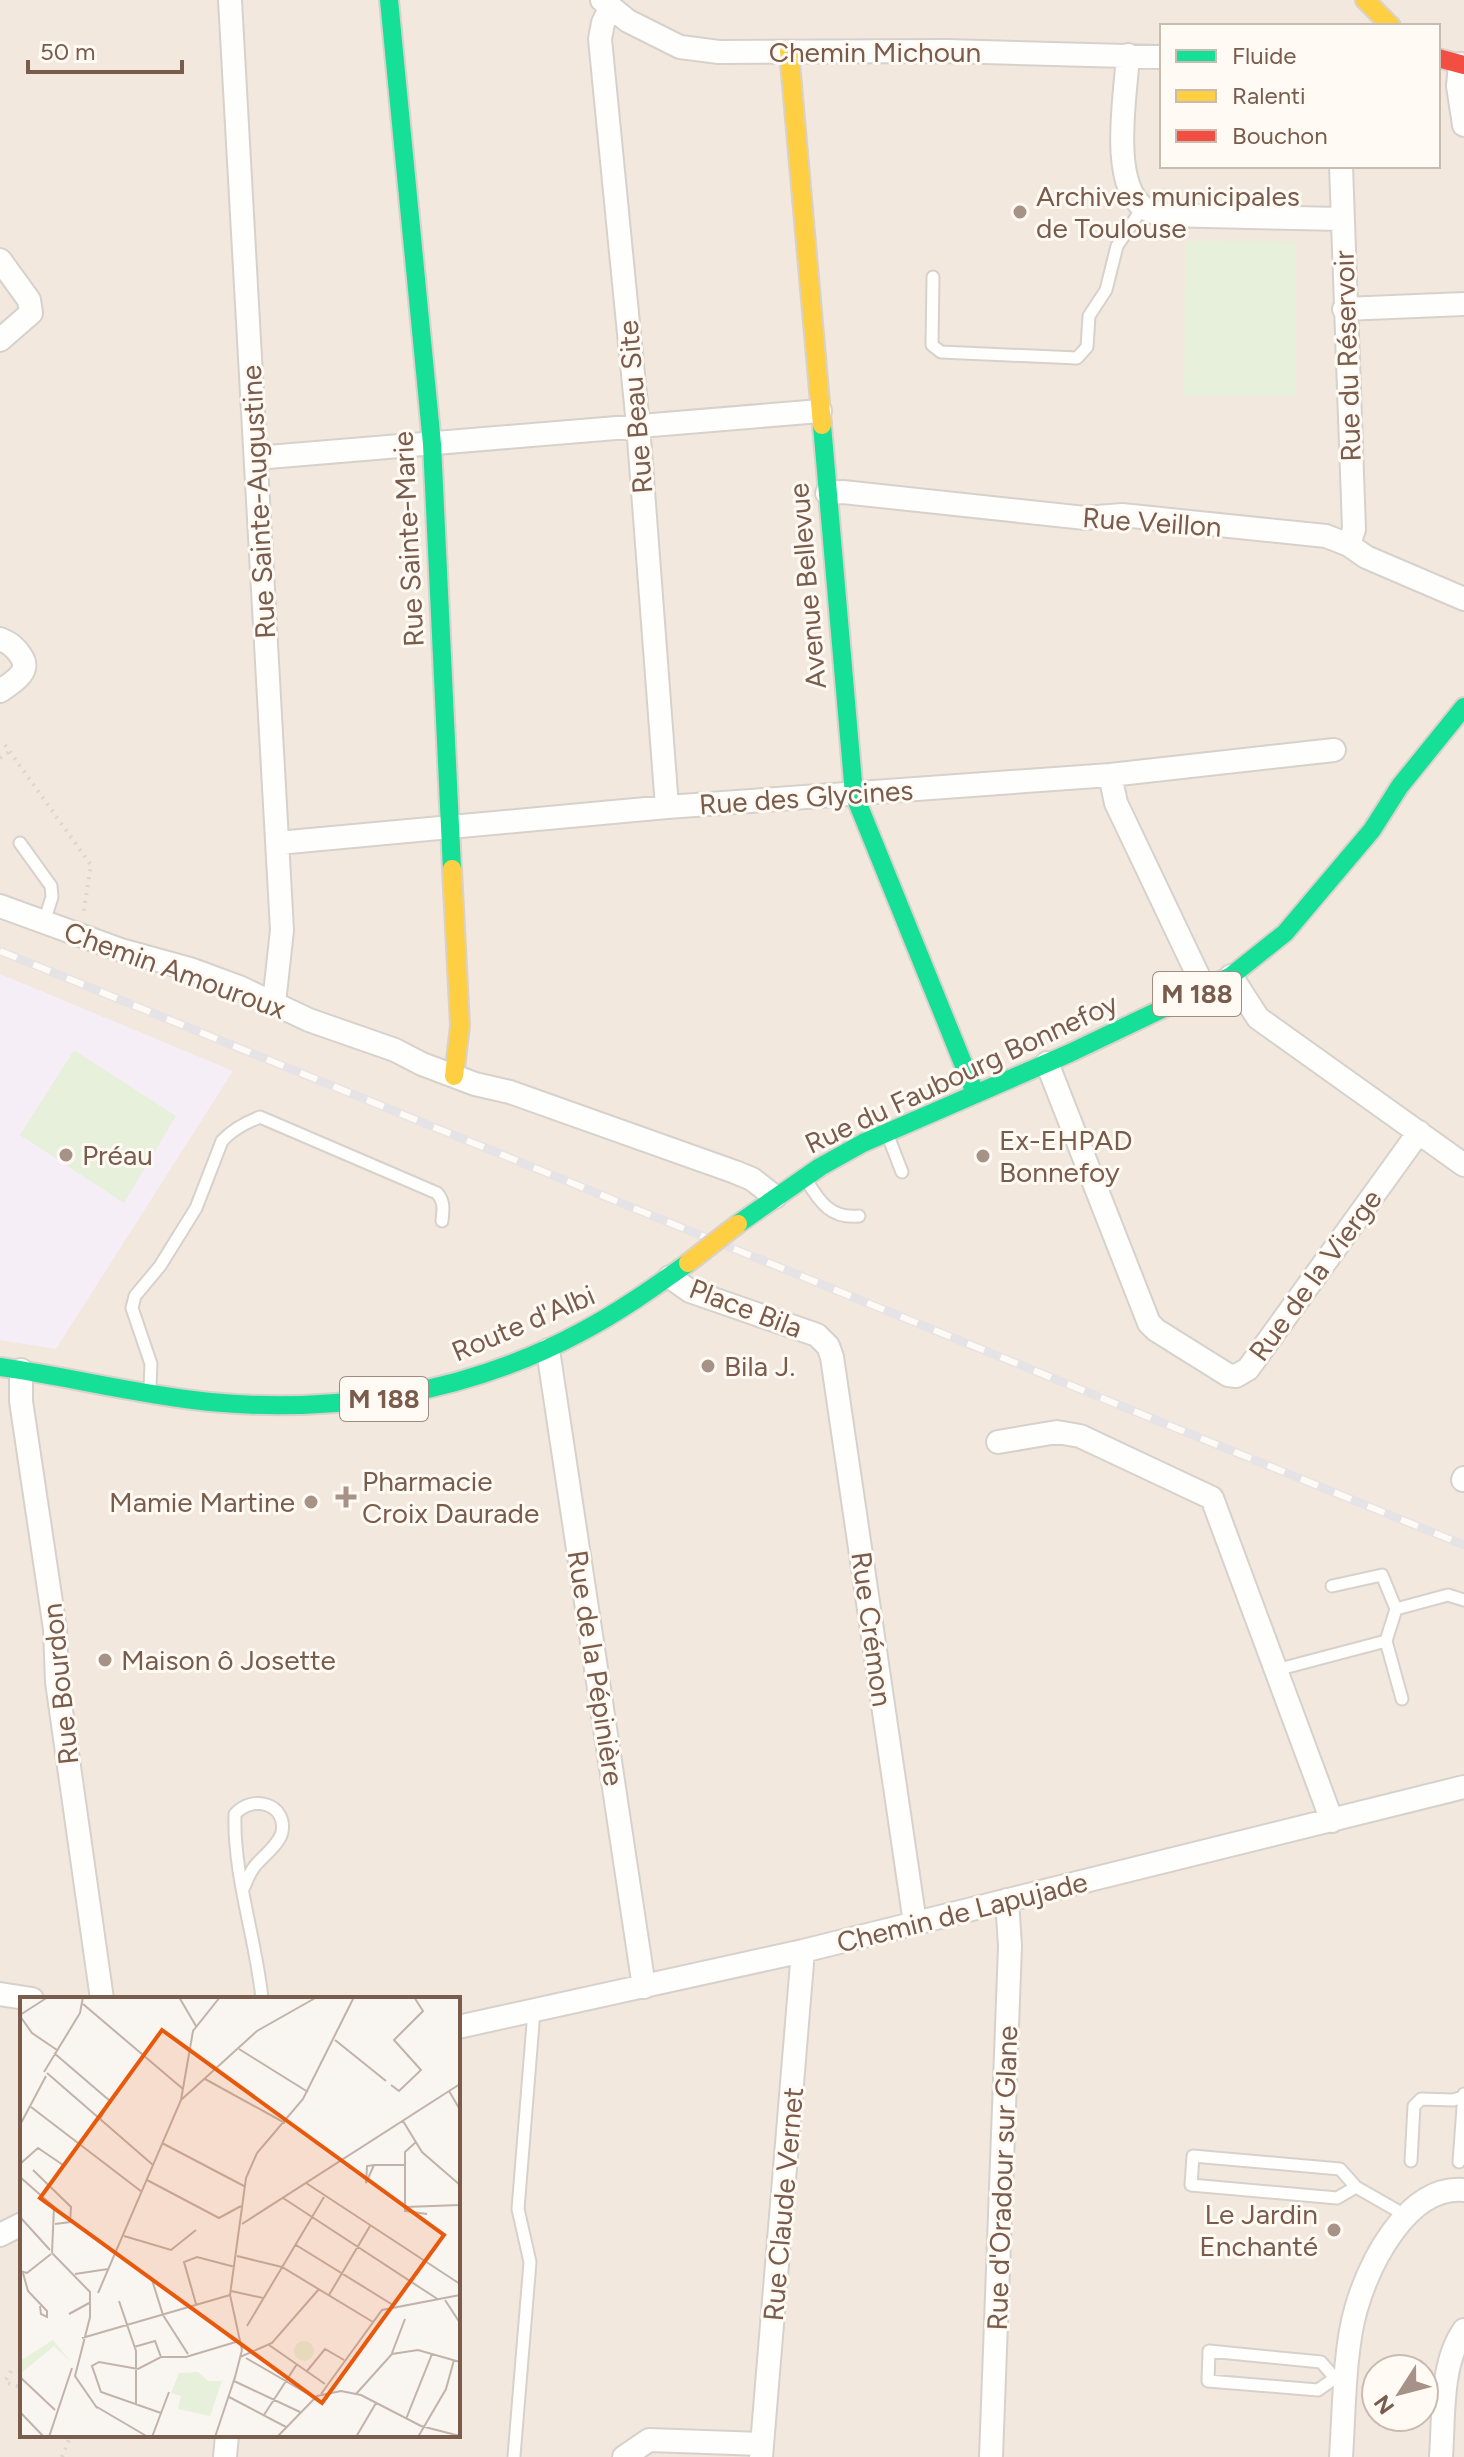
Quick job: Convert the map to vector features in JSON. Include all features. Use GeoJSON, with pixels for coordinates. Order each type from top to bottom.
{"type":"FeatureCollection","features":[{"type":"Feature","properties":{"kind":"street","name":"Rue Sainte-Augustine"},"geometry":{"type":"LineString","coordinates":[[230,0],[282,930],[274,1003]]}},
{"type":"Feature","properties":{"kind":"street","name":"Rue Sainte-Marie"},"geometry":{"type":"LineString","coordinates":[[389,0],[432,444],[460,1026],[455,1068]]}},
{"type":"Feature","properties":{"kind":"street"},"geometry":{"type":"LineString","coordinates":[[1365,0],[1389,24]]}},
{"type":"Feature","properties":{"kind":"street","name":"Chemin Michoun"},"geometry":{"type":"LineString","coordinates":[[606,4],[628,21],[680,47],[719,52],[947,51],[1160,57]]}},
{"type":"Feature","properties":{"kind":"street","name":"Rue Beau Site"},"geometry":{"type":"LineString","coordinates":[[606,4],[600,39],[638,425],[667,807]]}},
{"type":"Feature","properties":{"kind":"street","name":"Avenue Bellevue"},"geometry":{"type":"LineString","coordinates":[[789,51],[854,794],[975,1093]]}},
{"type":"Feature","properties":{"kind":"street"},"geometry":{"type":"LineString","coordinates":[[1128,55],[1123,158],[1125,177],[1132,194],[1143,207],[1161,215],[1341,219]]}},
{"type":"Feature","properties":{"kind":"street"},"geometry":{"type":"LineString","coordinates":[[1454,63],[1464,125]]}},
{"type":"Feature","properties":{"kind":"street","name":"Rue du Réservoir"},"geometry":{"type":"LineString","coordinates":[[1341,168],[1354,529],[1349,545]]}},
{"type":"Feature","properties":{"kind":"street"},"geometry":{"type":"LineString","coordinates":[[0,260],[29,300],[31,313],[0,338]]}},
{"type":"Feature","properties":{"kind":"street"},"geometry":{"type":"LineString","coordinates":[[1344,309],[1464,304]]}},
{"type":"Feature","properties":{"kind":"street"},"geometry":{"type":"LineString","coordinates":[[256,458],[820,411]]}},
{"type":"Feature","properties":{"kind":"street","name":"Rue Veillon"},"geometry":{"type":"LineString","coordinates":[[827,493],[843,492],[1085,518],[1122,515],[1326,536],[1349,545],[1366,557],[1464,599]]}},
{"type":"Feature","properties":{"kind":"street"},"geometry":{"type":"LineString","coordinates":[[0,639],[10,643],[18,652],[24,661],[24,668],[0,691]]}},
{"type":"Feature","properties":{"kind":"street","name":"Rue du Faubourg Bonnefoy"},"geometry":{"type":"LineString","coordinates":[[746,1219],[805,1177],[886,1132],[1047,1063],[1231,976],[1285,933],[1372,830],[1400,786],[1459,737],[1464,707]]}},
{"type":"Feature","properties":{"kind":"street","name":"Rue des Glycines"},"geometry":{"type":"LineString","coordinates":[[278,843],[667,807],[1110,775],[1334,750]]}},
{"type":"Feature","properties":{"kind":"street"},"geometry":{"type":"LineString","coordinates":[[1110,775],[1116,803],[1205,990]]}},
{"type":"Feature","properties":{"kind":"street","name":"Chemin Amouroux"},"geometry":{"type":"LineString","coordinates":[[0,906],[121,950],[190,969],[309,1020],[455,1068],[483,1087],[510,1092],[735,1172],[752,1179],[775,1197]]}},
{"type":"Feature","properties":{"kind":"street"},"geometry":{"type":"LineString","coordinates":[[1231,976],[1258,1018],[1464,1165]]}},
{"type":"Feature","properties":{"kind":"street","name":"Rue de la Vierge"},"geometry":{"type":"LineString","coordinates":[[1047,1063],[1149,1323],[1228,1375],[1236,1376],[1248,1369],[1419,1132]]}},
{"type":"Feature","properties":{"kind":"street","name":"Route d'Albi"},"geometry":{"type":"LineString","coordinates":[[10,1368],[209,1402],[302,1408],[367,1402],[465,1381],[548,1350],[614,1316],[746,1219]]}},
{"type":"Feature","properties":{"kind":"street","name":"Place Bila"},"geometry":{"type":"LineString","coordinates":[[670,1277],[690,1291],[822,1338]]}},
{"type":"Feature","properties":{"kind":"street","name":"Rue Crémon"},"geometry":{"type":"LineString","coordinates":[[822,1338],[832,1357],[915,1923]]}},
{"type":"Feature","properties":{"kind":"street","name":"Rue de la Pépinière"},"geometry":{"type":"LineString","coordinates":[[548,1350],[644,1987]]}},
{"type":"Feature","properties":{"kind":"street","name":"Rue Bourdon"},"geometry":{"type":"LineString","coordinates":[[10,1368],[21,1401],[55,1629],[57,1682],[102,1997]]}},
{"type":"Feature","properties":{"kind":"street"},"geometry":{"type":"LineString","coordinates":[[998,1442],[1057,1432],[1080,1436],[1212,1498],[1332,1821]]}},
{"type":"Feature","properties":{"kind":"street","name":"Chemin de Lapujade"},"geometry":{"type":"LineString","coordinates":[[460,2027],[803,1951],[1464,1787]]}},
{"type":"Feature","properties":{"kind":"street","name":"Rue d'Oradour sur Glane"},"geometry":{"type":"LineString","coordinates":[[991,2457],[1010,1946],[1007,1900]]}},
{"type":"Feature","properties":{"kind":"street","name":"Rue Claude Vernet"},"geometry":{"type":"LineString","coordinates":[[762,2450],[803,1951]]}},
{"type":"Feature","properties":{"kind":"street"},"geometry":{"type":"LineString","coordinates":[[0,1994],[20,1997]]}},
{"type":"Feature","properties":{"kind":"street"},"geometry":{"type":"LineString","coordinates":[[1341,2457],[1341,2378],[1355,2312],[1366,2280],[1386,2241],[1405,2215],[1429,2198],[1453,2189],[1464,2190]]}},
{"type":"Feature","properties":{"kind":"street"},"geometry":{"type":"LineString","coordinates":[[0,2235],[20,2225]]}},
{"type":"Feature","properties":{"kind":"street"},"geometry":{"type":"LineString","coordinates":[[1441,2457],[1449,2366],[1456,2342],[1464,2330]]}},
{"type":"Feature","properties":{"kind":"street"},"geometry":{"type":"LineString","coordinates":[[225,2457],[227,2437]]}},
{"type":"Feature","properties":{"kind":"street"},"geometry":{"type":"LineString","coordinates":[[624,2457],[649,2440],[762,2450]]}},
{"type":"Feature","properties":{"kind":"lane"},"geometry":{"type":"LineString","coordinates":[[933,277],[932,345],[941,352],[1077,358],[1087,347],[1089,316],[1106,290],[1117,246],[1143,207]]}},
{"type":"Feature","properties":{"kind":"lane"},"geometry":{"type":"LineString","coordinates":[[20,843],[51,886],[52,897],[44,922]]}},
{"type":"Feature","properties":{"kind":"lane"},"geometry":{"type":"LineString","coordinates":[[150,1392],[151,1364],[132,1308],[135,1296],[160,1266],[196,1208],[222,1141],[254,1119],[260,1117],[437,1193],[442,1198],[444,1208],[442,1221]]}},
{"type":"Feature","properties":{"kind":"lane"},"geometry":{"type":"LineString","coordinates":[[886,1132],[902,1172]]}},
{"type":"Feature","properties":{"kind":"lane"},"geometry":{"type":"LineString","coordinates":[[805,1177],[818,1200],[830,1212],[847,1218],[859,1216]]}},
{"type":"Feature","properties":{"kind":"lane"},"geometry":{"type":"LineString","coordinates":[[1332,1586],[1382,1575],[1396,1609],[1386,1641],[1402,1699]]}},
{"type":"Feature","properties":{"kind":"lane"},"geometry":{"type":"LineString","coordinates":[[1396,1609],[1448,1595],[1464,1600]]}},
{"type":"Feature","properties":{"kind":"lane"},"geometry":{"type":"LineString","coordinates":[[1276,1670],[1386,1641]]}},
{"type":"Feature","properties":{"kind":"lane"},"geometry":{"type":"LineString","coordinates":[[243,1889],[252,1870],[282,1831],[279,1817],[270,1805],[255,1802],[242,1806],[235,1814],[234,1828],[243,1889],[262,1997]]}},
{"type":"Feature","properties":{"kind":"lane"},"geometry":{"type":"LineString","coordinates":[[514,2456],[530,2262],[518,2209],[534,2011]]}},
{"type":"Feature","properties":{"kind":"lane"},"geometry":{"type":"LineString","coordinates":[[1411,2161],[1414,2106],[1421,2099],[1453,2100],[1463,2095],[1459,2162]]}},
{"type":"Feature","properties":{"kind":"lane"},"geometry":{"type":"LineString","coordinates":[[1356,2187],[1337,2198],[1191,2185],[1193,2156],[1340,2169],[1356,2187],[1405,2215]]}},
{"type":"Feature","properties":{"kind":"lane"},"geometry":{"type":"LineString","coordinates":[[1209,2351],[1321,2362],[1341,2378],[1318,2390],[1208,2381],[1209,2351]]}},
{"type":"Feature","properties":{"kind":"path"},"geometry":{"type":"LineString","coordinates":[[5,745],[91,865],[83,915]]}},
{"type":"Feature","properties":{"kind":"path"},"geometry":{"type":"LineString","coordinates":[[0,758],[10,751]]}},
{"type":"Feature","properties":{"kind":"path"},"geometry":{"type":"LineString","coordinates":[[11,2371],[5,2382],[20,2387]]}},
{"type":"Feature","properties":{"kind":"path"},"geometry":{"type":"LineString","coordinates":[[62,2457],[70,2437]]}},
{"type":"Feature","properties":{"kind":"shaded area"},"geometry":{"type":"Polygon","coordinates":[[[0,0],[1464,0],[1464,2457],[0,2457],[0,0]]]}},
{"type":"Feature","properties":{"kind":"shaded area"},"geometry":{"type":"Polygon","coordinates":[[[0,974],[233,1071],[56,1349],[0,1340],[0,974]]]}},
{"type":"Feature","properties":{"kind":"green space"},"geometry":{"type":"Polygon","coordinates":[[[1185,241],[1295,242],[1295,396],[1184,396],[1185,241]]]}},
{"type":"Feature","properties":{"kind":"green space"},"geometry":{"type":"Polygon","coordinates":[[[74,1050],[176,1116],[124,1203],[20,1135],[74,1050]]]}},
{"type":"Feature","properties":{"kind":"railway"},"geometry":{"type":"LineString","coordinates":[[0,951],[1464,1545]]}},
{"type":"Feature","properties":{"kind":"traffic: fast"},"geometry":{"type":"LineString","coordinates":[[389,0],[432,444],[452,869]]}},
{"type":"Feature","properties":{"kind":"traffic: fast"},"geometry":{"type":"LineString","coordinates":[[822,425],[854,794],[975,1093]]}},
{"type":"Feature","properties":{"kind":"traffic: fast"},"geometry":{"type":"LineString","coordinates":[[738,1224],[820,1167],[863,1143],[1070,1053],[1231,976],[1285,933],[1372,830],[1400,786],[1464,707]]}},
{"type":"Feature","properties":{"kind":"traffic: fast"},"geometry":{"type":"LineString","coordinates":[[0,1367],[210,1402],[306,1405],[401,1394],[447,1384],[538,1353],[609,1316],[688,1263]]}},
{"type":"Feature","properties":{"kind":"traffic: slow"},"geometry":{"type":"LineString","coordinates":[[1365,0],[1389,24]]}},
{"type":"Feature","properties":{"kind":"traffic: slow"},"geometry":{"type":"LineString","coordinates":[[789,51],[822,425]]}},
{"type":"Feature","properties":{"kind":"traffic: slow"},"geometry":{"type":"LineString","coordinates":[[452,869],[460,1026],[454,1076]]}},
{"type":"Feature","properties":{"kind":"traffic: slow"},"geometry":{"type":"LineString","coordinates":[[688,1263],[738,1224]]}},
{"type":"Feature","properties":{"kind":"traffic: jam"},"geometry":{"type":"LineString","coordinates":[[1440,59],[1464,65]]}},
{"type":"Feature","properties":{"kind":"place","name":"Archives municipales de Toulouse"},"geometry":{"type":"Point","coordinates":[1020,212]}},
{"type":"Feature","properties":{"kind":"place","name":"Préau"},"geometry":{"type":"Point","coordinates":[66,1155]}},
{"type":"Feature","properties":{"kind":"place","name":"Ex-EHPAD Bonnefoy"},"geometry":{"type":"Point","coordinates":[983,1156]}},
{"type":"Feature","properties":{"kind":"place","name":"Bila J."},"geometry":{"type":"Point","coordinates":[708,1366]}},
{"type":"Feature","properties":{"kind":"place","name":"Pharmacie Croix Daurade"},"geometry":{"type":"Point","coordinates":[346,1497]}},
{"type":"Feature","properties":{"kind":"place","name":"Mamie Martine"},"geometry":{"type":"Point","coordinates":[311,1502]}},
{"type":"Feature","properties":{"kind":"place","name":"Maison ô Josette"},"geometry":{"type":"Point","coordinates":[105,1660]}},
{"type":"Feature","properties":{"kind":"place","name":"Le Jardin Enchanté"},"geometry":{"type":"Point","coordinates":[1334,2230]}}]}
